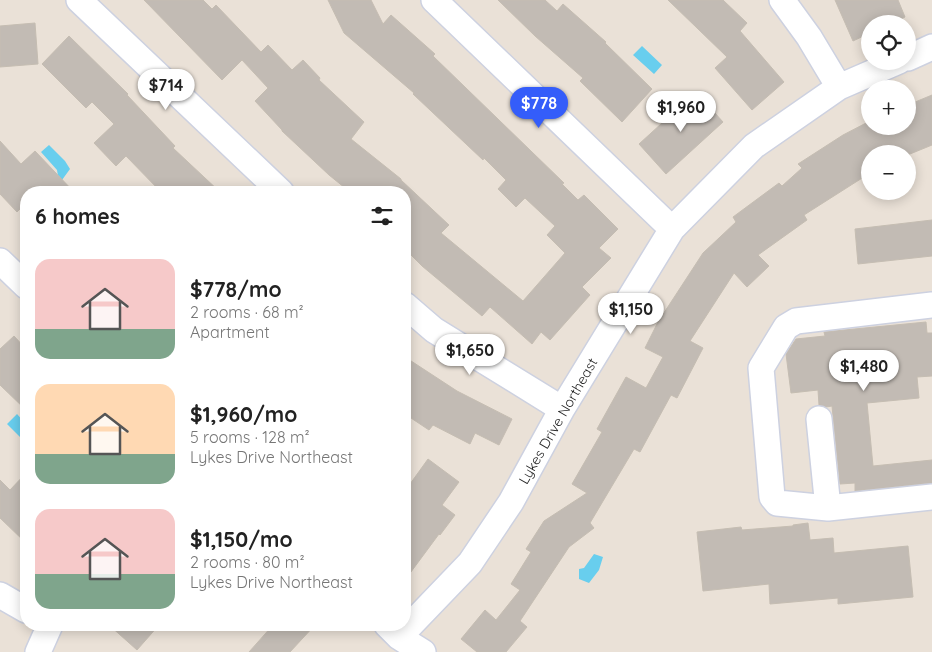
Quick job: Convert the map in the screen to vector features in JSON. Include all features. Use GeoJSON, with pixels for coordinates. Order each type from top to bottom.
{"type":"FeatureCollection","features":[{"type":"Feature","properties":{"kind":"street"},"geometry":{"type":"LineString","coordinates":[[79,0],[275,186]]}},
{"type":"Feature","properties":{"kind":"street"},"geometry":{"type":"LineString","coordinates":[[434,0],[672,228]]}},
{"type":"Feature","properties":{"kind":"street"},"geometry":{"type":"LineString","coordinates":[[782,0],[809,37],[839,87]]}},
{"type":"Feature","properties":{"kind":"street"},"geometry":{"type":"LineString","coordinates":[[916,54],[932,47]]}},
{"type":"Feature","properties":{"kind":"street","name":"Lykes Drive Northeast"},"geometry":{"type":"LineString","coordinates":[[411,624],[470,563],[511,502],[562,409],[672,228],[754,146],[839,87],[878,70]]}},
{"type":"Feature","properties":{"kind":"street"},"geometry":{"type":"LineString","coordinates":[[0,260],[20,280]]}},
{"type":"Feature","properties":{"kind":"street"},"geometry":{"type":"LineString","coordinates":[[932,305],[796,321],[786,327],[761,368],[772,496],[777,503],[828,508],[932,497]]}},
{"type":"Feature","properties":{"kind":"street"},"geometry":{"type":"LineString","coordinates":[[411,310],[434,330],[562,409]]}},
{"type":"Feature","properties":{"kind":"street"},"geometry":{"type":"LineString","coordinates":[[819,420],[828,508]]}},
{"type":"Feature","properties":{"kind":"street"},"geometry":{"type":"LineString","coordinates":[[0,595],[20,607]]}},
{"type":"Feature","properties":{"kind":"street"},"geometry":{"type":"LineString","coordinates":[[38,652],[47,631]]}},
{"type":"Feature","properties":{"kind":"street"},"geometry":{"type":"LineString","coordinates":[[398,638],[423,652]]}},
{"type":"Feature","properties":{"kind":"water"},"geometry":{"type":"Polygon","coordinates":[[[642,46],[662,65],[654,74],[633,55],[642,46]]]}},
{"type":"Feature","properties":{"kind":"water"},"geometry":{"type":"Polygon","coordinates":[[[49,145],[65,161],[70,169],[62,180],[58,176],[57,170],[41,152],[49,145]]]}},
{"type":"Feature","properties":{"kind":"water"},"geometry":{"type":"Polygon","coordinates":[[[17,414],[20,417],[20,437],[7,424],[17,414]]]}},
{"type":"Feature","properties":{"kind":"water"},"geometry":{"type":"Polygon","coordinates":[[[594,554],[603,557],[599,570],[589,583],[579,579],[579,569],[584,568],[594,554]]]}},
{"type":"Feature","properties":{"kind":"building"},"geometry":{"type":"Polygon","coordinates":[[[144,0],[203,0],[212,9],[216,5],[261,52],[268,45],[292,70],[303,60],[320,78],[319,80],[364,122],[351,139],[407,186],[343,186],[282,131],[255,101],[268,88],[242,60],[222,80],[144,0]]]}},
{"type":"Feature","properties":{"kind":"building"},"geometry":{"type":"Polygon","coordinates":[[[328,0],[371,0],[383,24],[391,15],[435,54],[433,56],[564,183],[562,184],[578,200],[584,195],[618,229],[599,248],[611,258],[582,287],[590,295],[550,340],[541,332],[532,344],[490,307],[482,316],[411,255],[411,189],[449,225],[441,233],[523,301],[565,253],[547,235],[555,226],[525,198],[516,207],[498,189],[506,180],[414,93],[344,33],[328,0]]]}},
{"type":"Feature","properties":{"kind":"building"},"geometry":{"type":"Polygon","coordinates":[[[498,0],[545,0],[557,11],[563,4],[606,42],[652,89],[622,122],[580,81],[583,78],[535,36],[498,0]]]}},
{"type":"Feature","properties":{"kind":"building"},"geometry":{"type":"Polygon","coordinates":[[[668,0],[723,0],[747,23],[740,31],[784,82],[752,110],[715,68],[727,57],[668,0]]]}},
{"type":"Feature","properties":{"kind":"building"},"geometry":{"type":"Polygon","coordinates":[[[835,0],[898,0],[904,15],[861,15],[861,37],[853,41],[835,0]]]}},
{"type":"Feature","properties":{"kind":"building"},"geometry":{"type":"Polygon","coordinates":[[[35,23],[38,64],[0,67],[0,26],[35,23]]]}},
{"type":"Feature","properties":{"kind":"building"},"geometry":{"type":"Polygon","coordinates":[[[69,36],[128,94],[175,146],[173,148],[214,186],[155,186],[126,156],[116,166],[94,143],[114,124],[92,102],[86,108],[42,64],[69,36]]]}},
{"type":"Feature","properties":{"kind":"building"},"geometry":{"type":"Polygon","coordinates":[[[696,92],[723,122],[666,174],[639,144],[696,92]]]}},
{"type":"Feature","properties":{"kind":"building"},"geometry":{"type":"Polygon","coordinates":[[[932,95],[932,145],[916,152],[916,145],[861,145],[861,179],[804,215],[807,220],[758,255],[769,266],[747,287],[734,273],[690,341],[703,348],[677,398],[671,395],[640,452],[634,449],[590,523],[594,528],[569,547],[520,621],[527,627],[506,652],[477,652],[461,639],[485,610],[496,620],[520,590],[511,584],[531,552],[526,549],[544,521],[587,493],[572,484],[602,432],[597,429],[626,377],[646,388],[663,357],[645,348],[658,322],[703,253],[736,222],[733,217],[779,183],[782,186],[802,168],[798,164],[861,126],[861,135],[916,135],[916,102],[932,95]]]}},
{"type":"Feature","properties":{"kind":"building"},"geometry":{"type":"Polygon","coordinates":[[[0,141],[21,164],[35,151],[68,186],[20,186],[20,209],[17,212],[0,194],[0,141]]]}},
{"type":"Feature","properties":{"kind":"building"},"geometry":{"type":"Polygon","coordinates":[[[932,220],[932,256],[858,264],[855,229],[932,220]]]}},
{"type":"Feature","properties":{"kind":"building"},"geometry":{"type":"Polygon","coordinates":[[[926,322],[927,333],[932,333],[932,376],[917,377],[919,398],[867,403],[873,466],[932,460],[932,483],[855,491],[855,483],[840,484],[832,406],[819,405],[818,390],[791,393],[786,354],[796,339],[825,336],[824,332],[926,322]]]}},
{"type":"Feature","properties":{"kind":"building"},"geometry":{"type":"Polygon","coordinates":[[[14,336],[20,342],[20,404],[0,385],[0,349],[14,336]]]}},
{"type":"Feature","properties":{"kind":"building"},"geometry":{"type":"Polygon","coordinates":[[[411,361],[457,391],[512,419],[499,445],[475,433],[470,444],[433,425],[429,430],[411,418],[411,361]]]}},
{"type":"Feature","properties":{"kind":"building"},"geometry":{"type":"Polygon","coordinates":[[[428,459],[459,482],[442,505],[455,515],[411,572],[411,483],[428,459]]]}},
{"type":"Feature","properties":{"kind":"building"},"geometry":{"type":"Polygon","coordinates":[[[20,479],[20,537],[0,518],[0,480],[10,490],[20,479]]]}},
{"type":"Feature","properties":{"kind":"building"},"geometry":{"type":"Polygon","coordinates":[[[808,523],[810,540],[833,538],[834,553],[908,546],[913,597],[838,604],[838,598],[770,604],[769,584],[703,591],[697,532],[741,527],[742,530],[793,526],[808,523]]]}},
{"type":"Feature","properties":{"kind":"building"},"geometry":{"type":"Polygon","coordinates":[[[116,631],[154,631],[137,650],[116,631]]]}},
{"type":"Feature","properties":{"kind":"building"},"geometry":{"type":"Polygon","coordinates":[[[268,631],[309,631],[290,652],[249,652],[268,631]]]}}]}
